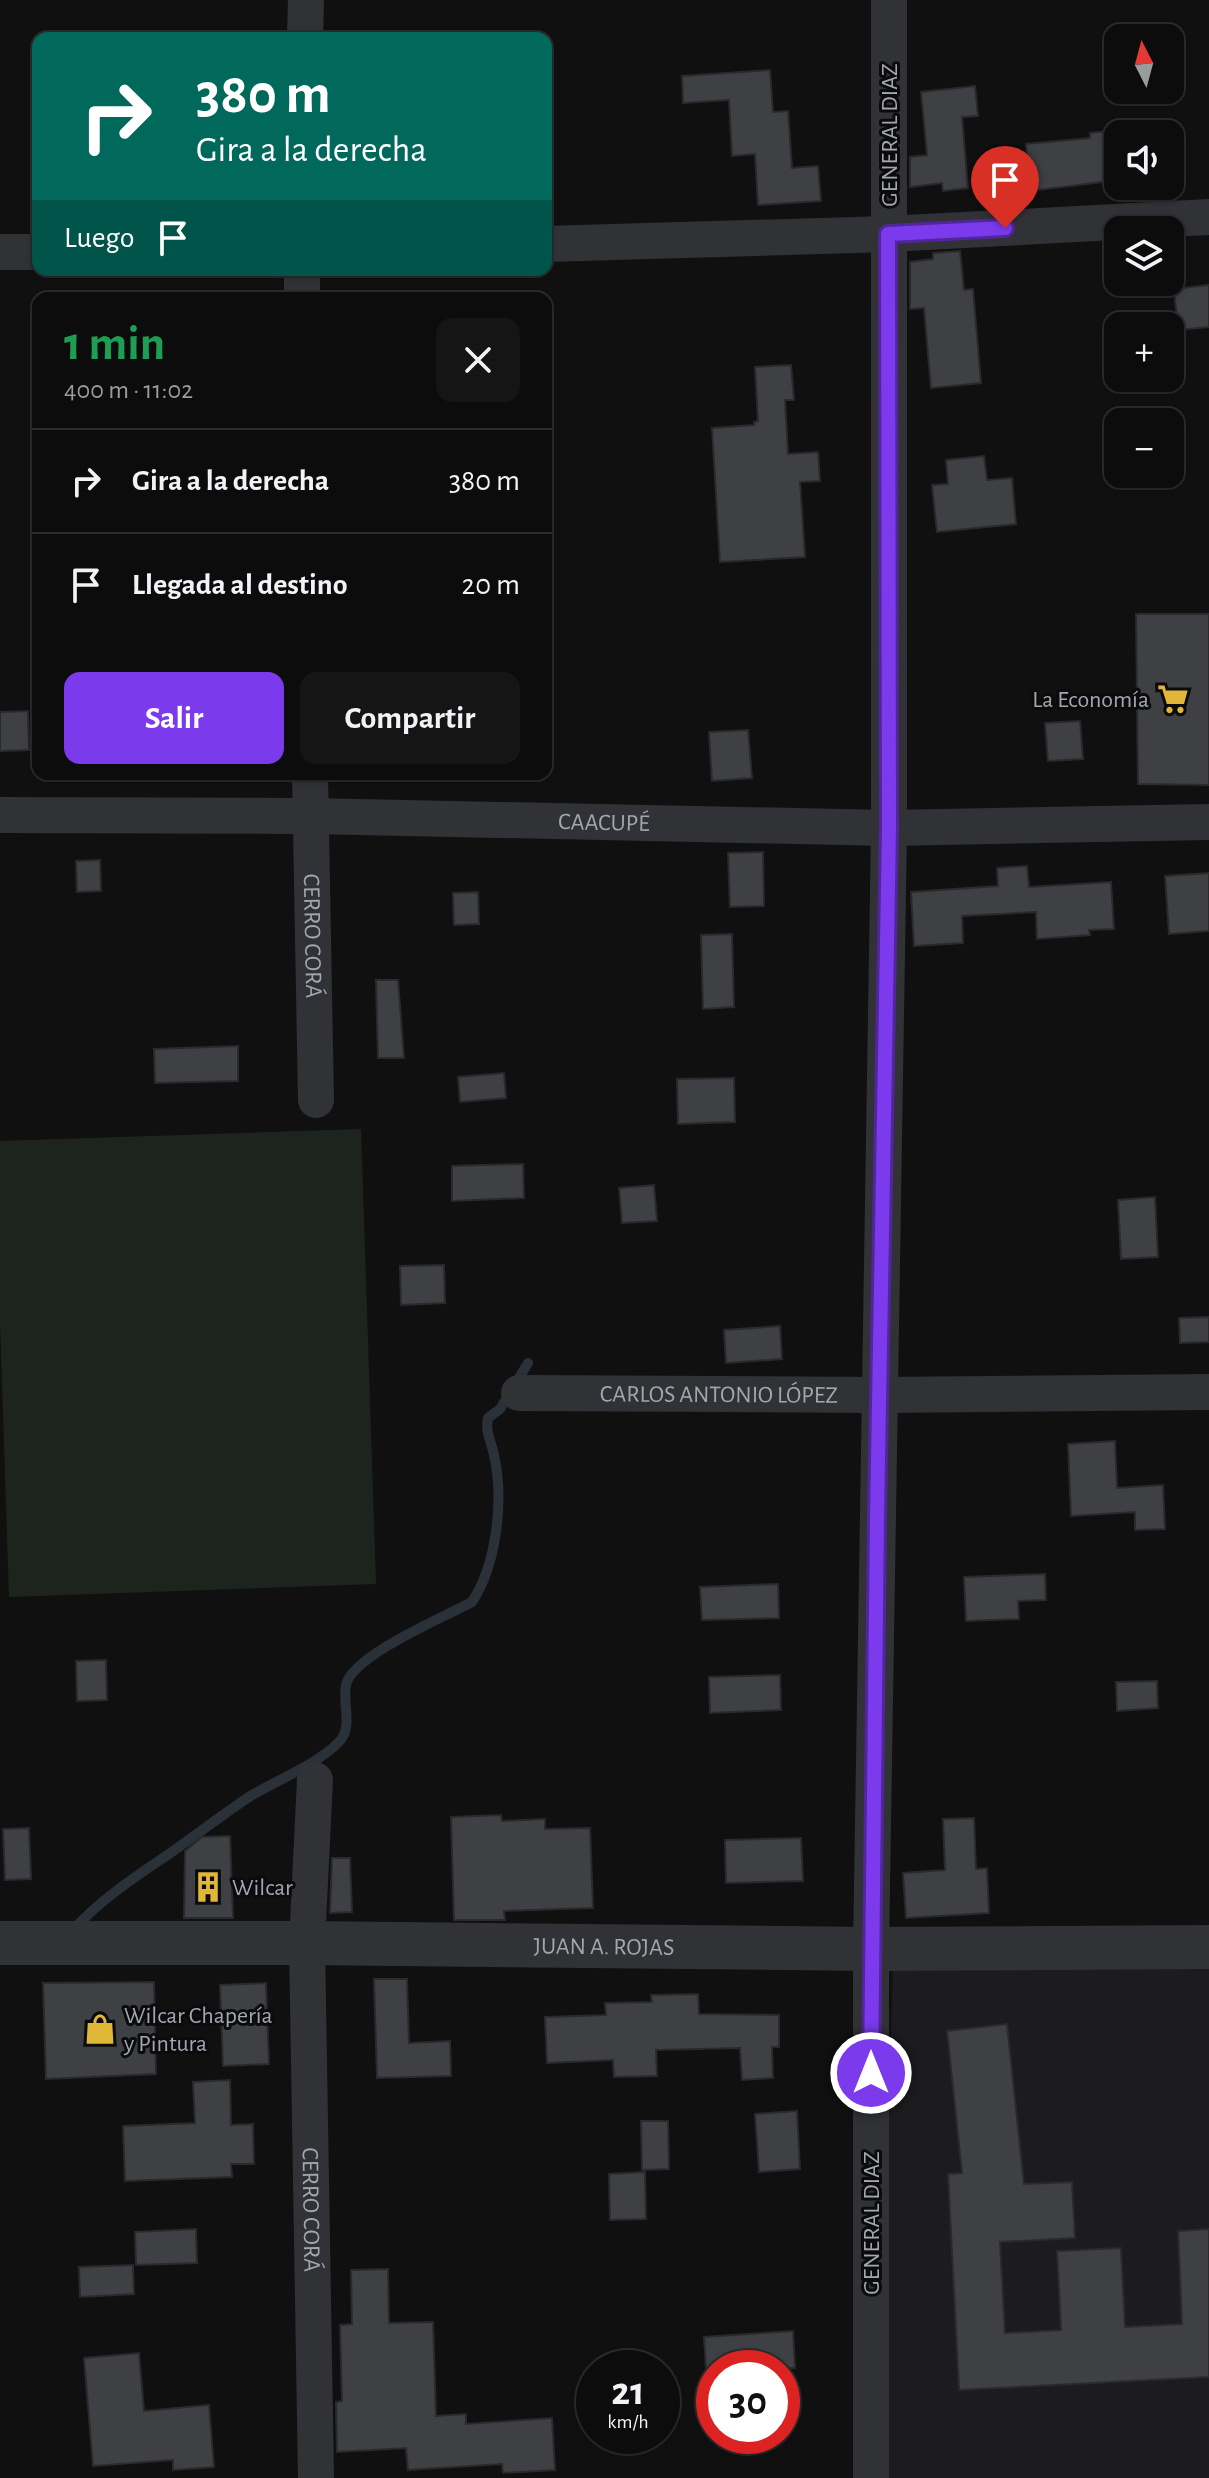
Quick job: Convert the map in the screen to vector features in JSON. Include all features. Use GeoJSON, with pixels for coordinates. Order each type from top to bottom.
{"type":"FeatureCollection","features":[{"type":"Feature","properties":{"kind":"street"},"geometry":{"type":"LineString","coordinates":[[305,32],[306,0]]}},
{"type":"Feature","properties":{"kind":"street","name":"GENERAL DIAZ"},"geometry":{"type":"LineString","coordinates":[[871,2478],[871,1949],[889,828],[889,0]]}},
{"type":"Feature","properties":{"kind":"street"},"geometry":{"type":"LineString","coordinates":[[552,244],[888,234],[1209,217]]}},
{"type":"Feature","properties":{"kind":"street"},"geometry":{"type":"LineString","coordinates":[[0,252],[32,252]]}},
{"type":"Feature","properties":{"kind":"street","name":"CERRO CORÁ"},"geometry":{"type":"LineString","coordinates":[[310,780],[316,1100]]}},
{"type":"Feature","properties":{"kind":"street","name":"CAACUPÉ"},"geometry":{"type":"LineString","coordinates":[[0,815],[311,816],[889,828],[1209,822]]}},
{"type":"Feature","properties":{"kind":"street","name":"CARLOS ANTONIO LÓPEZ"},"geometry":{"type":"LineString","coordinates":[[519,1393],[879,1395],[1209,1392]]}},
{"type":"Feature","properties":{"kind":"street","name":"CERRO CORÁ"},"geometry":{"type":"LineString","coordinates":[[315,1780],[307,1943],[316,2478]]}},
{"type":"Feature","properties":{"kind":"street","name":"JUAN A. ROJAS"},"geometry":{"type":"LineString","coordinates":[[0,1943],[871,1949],[1209,1947]]}},
{"type":"Feature","properties":{"kind":"shaded area"},"geometry":{"type":"Polygon","coordinates":[[[361,1129],[376,1584],[9,1597],[0,1320],[0,1141],[361,1129]]]}},
{"type":"Feature","properties":{"kind":"shaded area"},"geometry":{"type":"Polygon","coordinates":[[[893,1956],[1209,1957],[1209,2478],[880,2478],[893,1956]]]}},
{"type":"Feature","properties":{"kind":"building"},"geometry":{"type":"Polygon","coordinates":[[[770,70],[773,112],[788,111],[792,168],[818,166],[821,201],[758,205],[755,154],[732,156],[729,100],[683,103],[682,76],[770,70]]]}},
{"type":"Feature","properties":{"kind":"building"},"geometry":{"type":"Polygon","coordinates":[[[975,86],[978,116],[962,117],[968,188],[943,191],[942,183],[910,187],[910,157],[927,155],[921,92],[975,86]]]}},
{"type":"Feature","properties":{"kind":"building"},"geometry":{"type":"Polygon","coordinates":[[[1104,132],[1104,182],[1030,191],[1026,144],[1090,138],[1090,133],[1104,132]]]}},
{"type":"Feature","properties":{"kind":"building"},"geometry":{"type":"Polygon","coordinates":[[[960,251],[964,290],[973,289],[981,383],[931,388],[924,308],[910,309],[910,262],[933,259],[933,253],[960,251]]]}},
{"type":"Feature","properties":{"kind":"building"},"geometry":{"type":"Polygon","coordinates":[[[1209,285],[1209,327],[1184,329],[1184,312],[1176,312],[1175,296],[1184,296],[1184,288],[1209,285]]]}},
{"type":"Feature","properties":{"kind":"building"},"geometry":{"type":"Polygon","coordinates":[[[791,365],[794,400],[785,400],[788,454],[818,452],[820,481],[800,482],[805,557],[720,562],[712,428],[754,425],[758,421],[755,367],[791,365]]]}},
{"type":"Feature","properties":{"kind":"building"},"geometry":{"type":"Polygon","coordinates":[[[984,456],[987,480],[1012,478],[1016,524],[937,532],[932,485],[948,484],[946,460],[984,456]]]}},
{"type":"Feature","properties":{"kind":"building","name":"La Economía"},"geometry":{"type":"Polygon","coordinates":[[[1136,614],[1209,614],[1209,785],[1138,784],[1136,614]]]}},
{"type":"Feature","properties":{"kind":"building"},"geometry":{"type":"Polygon","coordinates":[[[28,711],[29,750],[0,751],[0,712],[28,711]]]}},
{"type":"Feature","properties":{"kind":"building"},"geometry":{"type":"Polygon","coordinates":[[[1080,721],[1083,759],[1048,761],[1045,723],[1080,721]]]}},
{"type":"Feature","properties":{"kind":"building"},"geometry":{"type":"Polygon","coordinates":[[[748,730],[752,778],[712,781],[709,732],[748,730]]]}},
{"type":"Feature","properties":{"kind":"building"},"geometry":{"type":"Polygon","coordinates":[[[763,852],[764,906],[730,907],[728,853],[763,852]]]}},
{"type":"Feature","properties":{"kind":"building"},"geometry":{"type":"Polygon","coordinates":[[[100,860],[101,891],[77,892],[76,861],[100,860]]]}},
{"type":"Feature","properties":{"kind":"building"},"geometry":{"type":"Polygon","coordinates":[[[1027,866],[1029,887],[1111,882],[1114,929],[1089,930],[1090,935],[1037,939],[1036,912],[962,916],[963,943],[914,946],[911,892],[998,886],[997,868],[1027,866]]]}},
{"type":"Feature","properties":{"kind":"building"},"geometry":{"type":"Polygon","coordinates":[[[1209,873],[1209,931],[1169,934],[1165,876],[1209,873]]]}},
{"type":"Feature","properties":{"kind":"building"},"geometry":{"type":"Polygon","coordinates":[[[478,892],[479,924],[454,925],[453,893],[478,892]]]}},
{"type":"Feature","properties":{"kind":"building"},"geometry":{"type":"Polygon","coordinates":[[[732,934],[734,1007],[703,1009],[701,935],[732,934]]]}},
{"type":"Feature","properties":{"kind":"building"},"geometry":{"type":"Polygon","coordinates":[[[376,980],[398,980],[404,1058],[378,1058],[376,980]]]}},
{"type":"Feature","properties":{"kind":"building"},"geometry":{"type":"Polygon","coordinates":[[[238,1046],[238,1081],[155,1083],[154,1049],[238,1046]]]}},
{"type":"Feature","properties":{"kind":"building"},"geometry":{"type":"Polygon","coordinates":[[[504,1073],[506,1098],[460,1102],[458,1077],[504,1073]]]}},
{"type":"Feature","properties":{"kind":"building"},"geometry":{"type":"Polygon","coordinates":[[[734,1078],[735,1122],[678,1124],[677,1079],[734,1078]]]}},
{"type":"Feature","properties":{"kind":"building"},"geometry":{"type":"Polygon","coordinates":[[[523,1164],[524,1198],[452,1201],[452,1166],[523,1164]]]}},
{"type":"Feature","properties":{"kind":"building"},"geometry":{"type":"Polygon","coordinates":[[[654,1185],[657,1221],[622,1223],[619,1188],[654,1185]]]}},
{"type":"Feature","properties":{"kind":"building"},"geometry":{"type":"Polygon","coordinates":[[[1155,1197],[1158,1257],[1121,1259],[1118,1200],[1155,1197]]]}},
{"type":"Feature","properties":{"kind":"building"},"geometry":{"type":"Polygon","coordinates":[[[444,1265],[445,1303],[401,1305],[400,1266],[444,1265]]]}},
{"type":"Feature","properties":{"kind":"building"},"geometry":{"type":"Polygon","coordinates":[[[1209,1317],[1209,1342],[1180,1343],[1179,1318],[1209,1317]]]}},
{"type":"Feature","properties":{"kind":"building"},"geometry":{"type":"Polygon","coordinates":[[[780,1326],[782,1359],[726,1363],[724,1330],[780,1326]]]}},
{"type":"Feature","properties":{"kind":"building"},"geometry":{"type":"Polygon","coordinates":[[[1115,1441],[1117,1488],[1163,1485],[1165,1529],[1135,1530],[1135,1512],[1071,1516],[1068,1444],[1115,1441]]]}},
{"type":"Feature","properties":{"kind":"building"},"geometry":{"type":"Polygon","coordinates":[[[1045,1574],[1046,1600],[1018,1601],[1019,1619],[966,1621],[964,1577],[1045,1574]]]}},
{"type":"Feature","properties":{"kind":"building"},"geometry":{"type":"Polygon","coordinates":[[[778,1584],[779,1618],[702,1620],[700,1587],[778,1584]]]}},
{"type":"Feature","properties":{"kind":"building"},"geometry":{"type":"Polygon","coordinates":[[[106,1660],[107,1700],[77,1701],[76,1661],[106,1660]]]}},
{"type":"Feature","properties":{"kind":"building"},"geometry":{"type":"Polygon","coordinates":[[[780,1675],[781,1710],[710,1713],[709,1677],[780,1675]]]}},
{"type":"Feature","properties":{"kind":"building"},"geometry":{"type":"Polygon","coordinates":[[[1157,1681],[1158,1708],[1117,1711],[1116,1682],[1157,1681]]]}},
{"type":"Feature","properties":{"kind":"building"},"geometry":{"type":"Polygon","coordinates":[[[501,1815],[502,1821],[545,1819],[545,1829],[590,1828],[593,1908],[504,1911],[505,1920],[454,1920],[451,1817],[501,1815]]]}},
{"type":"Feature","properties":{"kind":"building"},"geometry":{"type":"Polygon","coordinates":[[[974,1818],[976,1869],[987,1868],[989,1913],[906,1918],[903,1873],[945,1870],[943,1819],[974,1818]]]}},
{"type":"Feature","properties":{"kind":"building"},"geometry":{"type":"Polygon","coordinates":[[[29,1828],[31,1879],[5,1880],[3,1829],[29,1828]]]}},
{"type":"Feature","properties":{"kind":"building","name":"Wilcar"},"geometry":{"type":"Polygon","coordinates":[[[230,1836],[233,1918],[184,1918],[185,1851],[202,1837],[230,1836]]]}},
{"type":"Feature","properties":{"kind":"building"},"geometry":{"type":"Polygon","coordinates":[[[801,1838],[803,1881],[726,1883],[725,1840],[801,1838]]]}},
{"type":"Feature","properties":{"kind":"building"},"geometry":{"type":"Polygon","coordinates":[[[332,1858],[350,1858],[352,1912],[330,1913],[332,1858]]]}},
{"type":"Feature","properties":{"kind":"building"},"geometry":{"type":"Polygon","coordinates":[[[374,1979],[407,1979],[409,2043],[450,2041],[451,2076],[377,2078],[374,1979]]]}},
{"type":"Feature","properties":{"kind":"building","name":"Wilcar Chapería y Pintura"},"geometry":{"type":"Polygon","coordinates":[[[154,1982],[156,2074],[46,2079],[43,1983],[154,1982]]]}},
{"type":"Feature","properties":{"kind":"building"},"geometry":{"type":"Polygon","coordinates":[[[266,1983],[269,2064],[223,2066],[220,1985],[266,1983]]]}},
{"type":"Feature","properties":{"kind":"building"},"geometry":{"type":"Polygon","coordinates":[[[698,1994],[699,2014],[779,2015],[779,2047],[772,2047],[773,2078],[742,2080],[740,2048],[656,2050],[657,2076],[614,2077],[613,2060],[547,2063],[545,2017],[606,2015],[605,2003],[652,2002],[651,1995],[698,1994]]]}},
{"type":"Feature","properties":{"kind":"building"},"geometry":{"type":"Polygon","coordinates":[[[1007,2024],[1024,2184],[1072,2182],[1075,2238],[1000,2242],[1005,2333],[1061,2330],[1057,2251],[1121,2248],[1125,2327],[1182,2324],[1178,2231],[1209,2229],[1209,2377],[959,2390],[948,2174],[962,2173],[947,2031],[1007,2024]]]}},
{"type":"Feature","properties":{"kind":"building"},"geometry":{"type":"Polygon","coordinates":[[[230,2080],[231,2125],[253,2124],[254,2164],[231,2164],[232,2177],[125,2181],[123,2126],[195,2123],[193,2082],[230,2080]]]}},
{"type":"Feature","properties":{"kind":"building"},"geometry":{"type":"Polygon","coordinates":[[[797,2111],[800,2169],[759,2172],[755,2114],[797,2111]]]}},
{"type":"Feature","properties":{"kind":"building"},"geometry":{"type":"Polygon","coordinates":[[[641,2121],[668,2121],[669,2169],[642,2170],[641,2121]]]}},
{"type":"Feature","properties":{"kind":"building"},"geometry":{"type":"Polygon","coordinates":[[[645,2172],[646,2219],[610,2220],[609,2174],[645,2172]]]}},
{"type":"Feature","properties":{"kind":"building"},"geometry":{"type":"Polygon","coordinates":[[[196,2229],[197,2263],[136,2265],[135,2232],[196,2229]]]}},
{"type":"Feature","properties":{"kind":"building"},"geometry":{"type":"Polygon","coordinates":[[[133,2265],[134,2294],[80,2297],[79,2267],[133,2265]]]}},
{"type":"Feature","properties":{"kind":"building"},"geometry":{"type":"Polygon","coordinates":[[[388,2269],[389,2323],[433,2322],[436,2416],[466,2414],[466,2424],[552,2418],[555,2470],[503,2473],[502,2464],[408,2470],[406,2448],[337,2452],[336,2402],[342,2401],[340,2325],[352,2324],[351,2270],[388,2269]]]}},
{"type":"Feature","properties":{"kind":"building"},"geometry":{"type":"Polygon","coordinates":[[[793,2331],[794,2350],[705,2350],[704,2337],[793,2331]]]}},
{"type":"Feature","properties":{"kind":"building"},"geometry":{"type":"Polygon","coordinates":[[[139,2353],[144,2411],[209,2405],[214,2467],[173,2470],[173,2460],[93,2466],[84,2358],[139,2353]]]}},
{"type":"Feature","properties":{"kind":"waterway"},"geometry":{"type":"LineString","coordinates":[[73,1930],[119,1889],[229,1811],[306,1766],[338,1743],[347,1723],[345,1692],[352,1673],[382,1650],[472,1602],[481,1587],[493,1550],[498,1511],[497,1472],[488,1418],[500,1409],[528,1363]]}},
{"type":"Feature","properties":{"kind":"place","name":"La Economía"},"geometry":{"type":"Point","coordinates":[1173,699]}},
{"type":"Feature","properties":{"kind":"place","name":"Wilcar"},"geometry":{"type":"Point","coordinates":[208,1887]}},
{"type":"Feature","properties":{"kind":"place","name":"Wilcar Chapería y Pintura"},"geometry":{"type":"Point","coordinates":[100,2029]}},
{"type":"Feature","properties":{"kind":"route"},"geometry":{"type":"LineString","coordinates":[[871,2073],[889,828],[888,234],[1005,228]]}}]}
